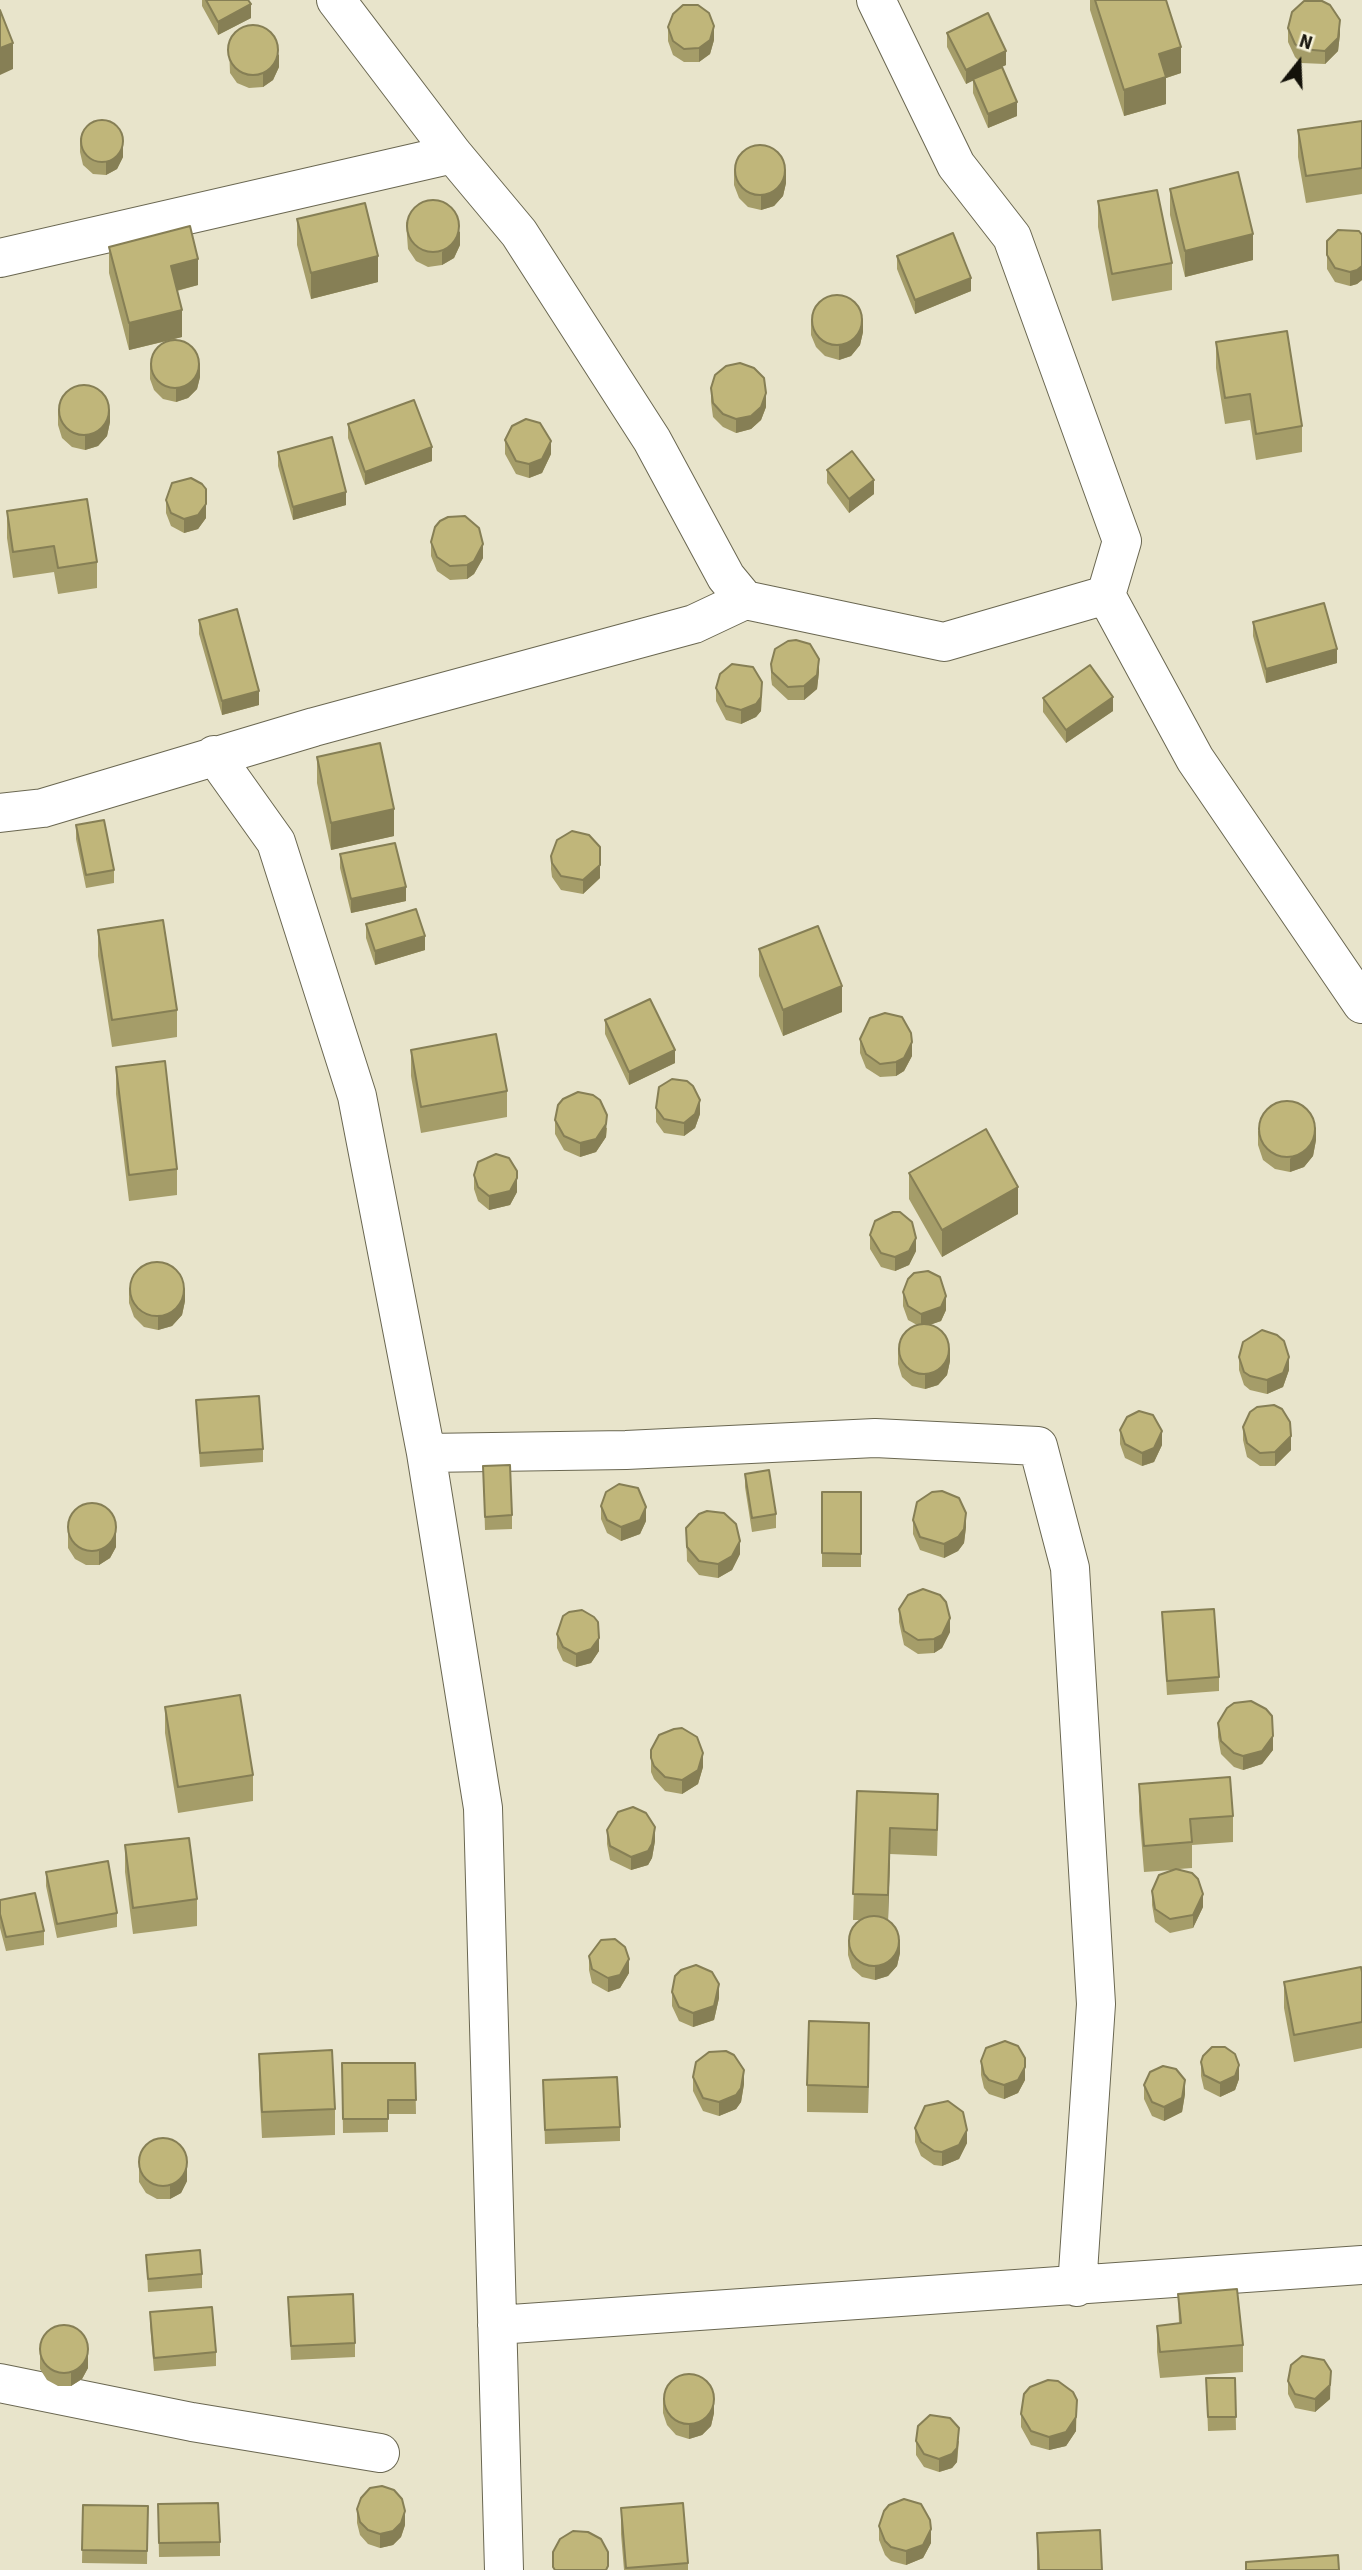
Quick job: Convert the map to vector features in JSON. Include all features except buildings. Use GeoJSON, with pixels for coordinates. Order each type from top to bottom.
{"type":"FeatureCollection","features":[{"type":"Feature","properties":{"kind":"street"},"geometry":{"type":"LineString","coordinates":[[336,0],[453,154],[519,233],[652,440],[726,577],[745,600]]}},
{"type":"Feature","properties":{"kind":"street"},"geometry":{"type":"LineString","coordinates":[[876,0],[956,165],[1012,237],[1122,541],[1106,595],[1195,759],[1362,1004]]}},
{"type":"Feature","properties":{"kind":"street"},"geometry":{"type":"LineString","coordinates":[[0,258],[453,154]]}},
{"type":"Feature","properties":{"kind":"street"},"geometry":{"type":"LineString","coordinates":[[0,813],[43,808],[214,755],[694,624],[745,600],[944,642],[1106,595]]}},
{"type":"Feature","properties":{"kind":"street"},"geometry":{"type":"LineString","coordinates":[[214,755],[276,842],[357,1096],[426,1453],[483,1808],[504,2570]]}},
{"type":"Feature","properties":{"kind":"street"},"geometry":{"type":"LineString","coordinates":[[426,1453],[626,1451],[876,1437],[1038,1446],[1070,1567],[1096,2004],[1077,2287]]}},
{"type":"Feature","properties":{"kind":"street"},"geometry":{"type":"LineString","coordinates":[[497,2325],[1077,2287],[1362,2265]]}},
{"type":"Feature","properties":{"kind":"street"},"geometry":{"type":"LineString","coordinates":[[0,2383],[192,2422],[380,2453]]}}]}
